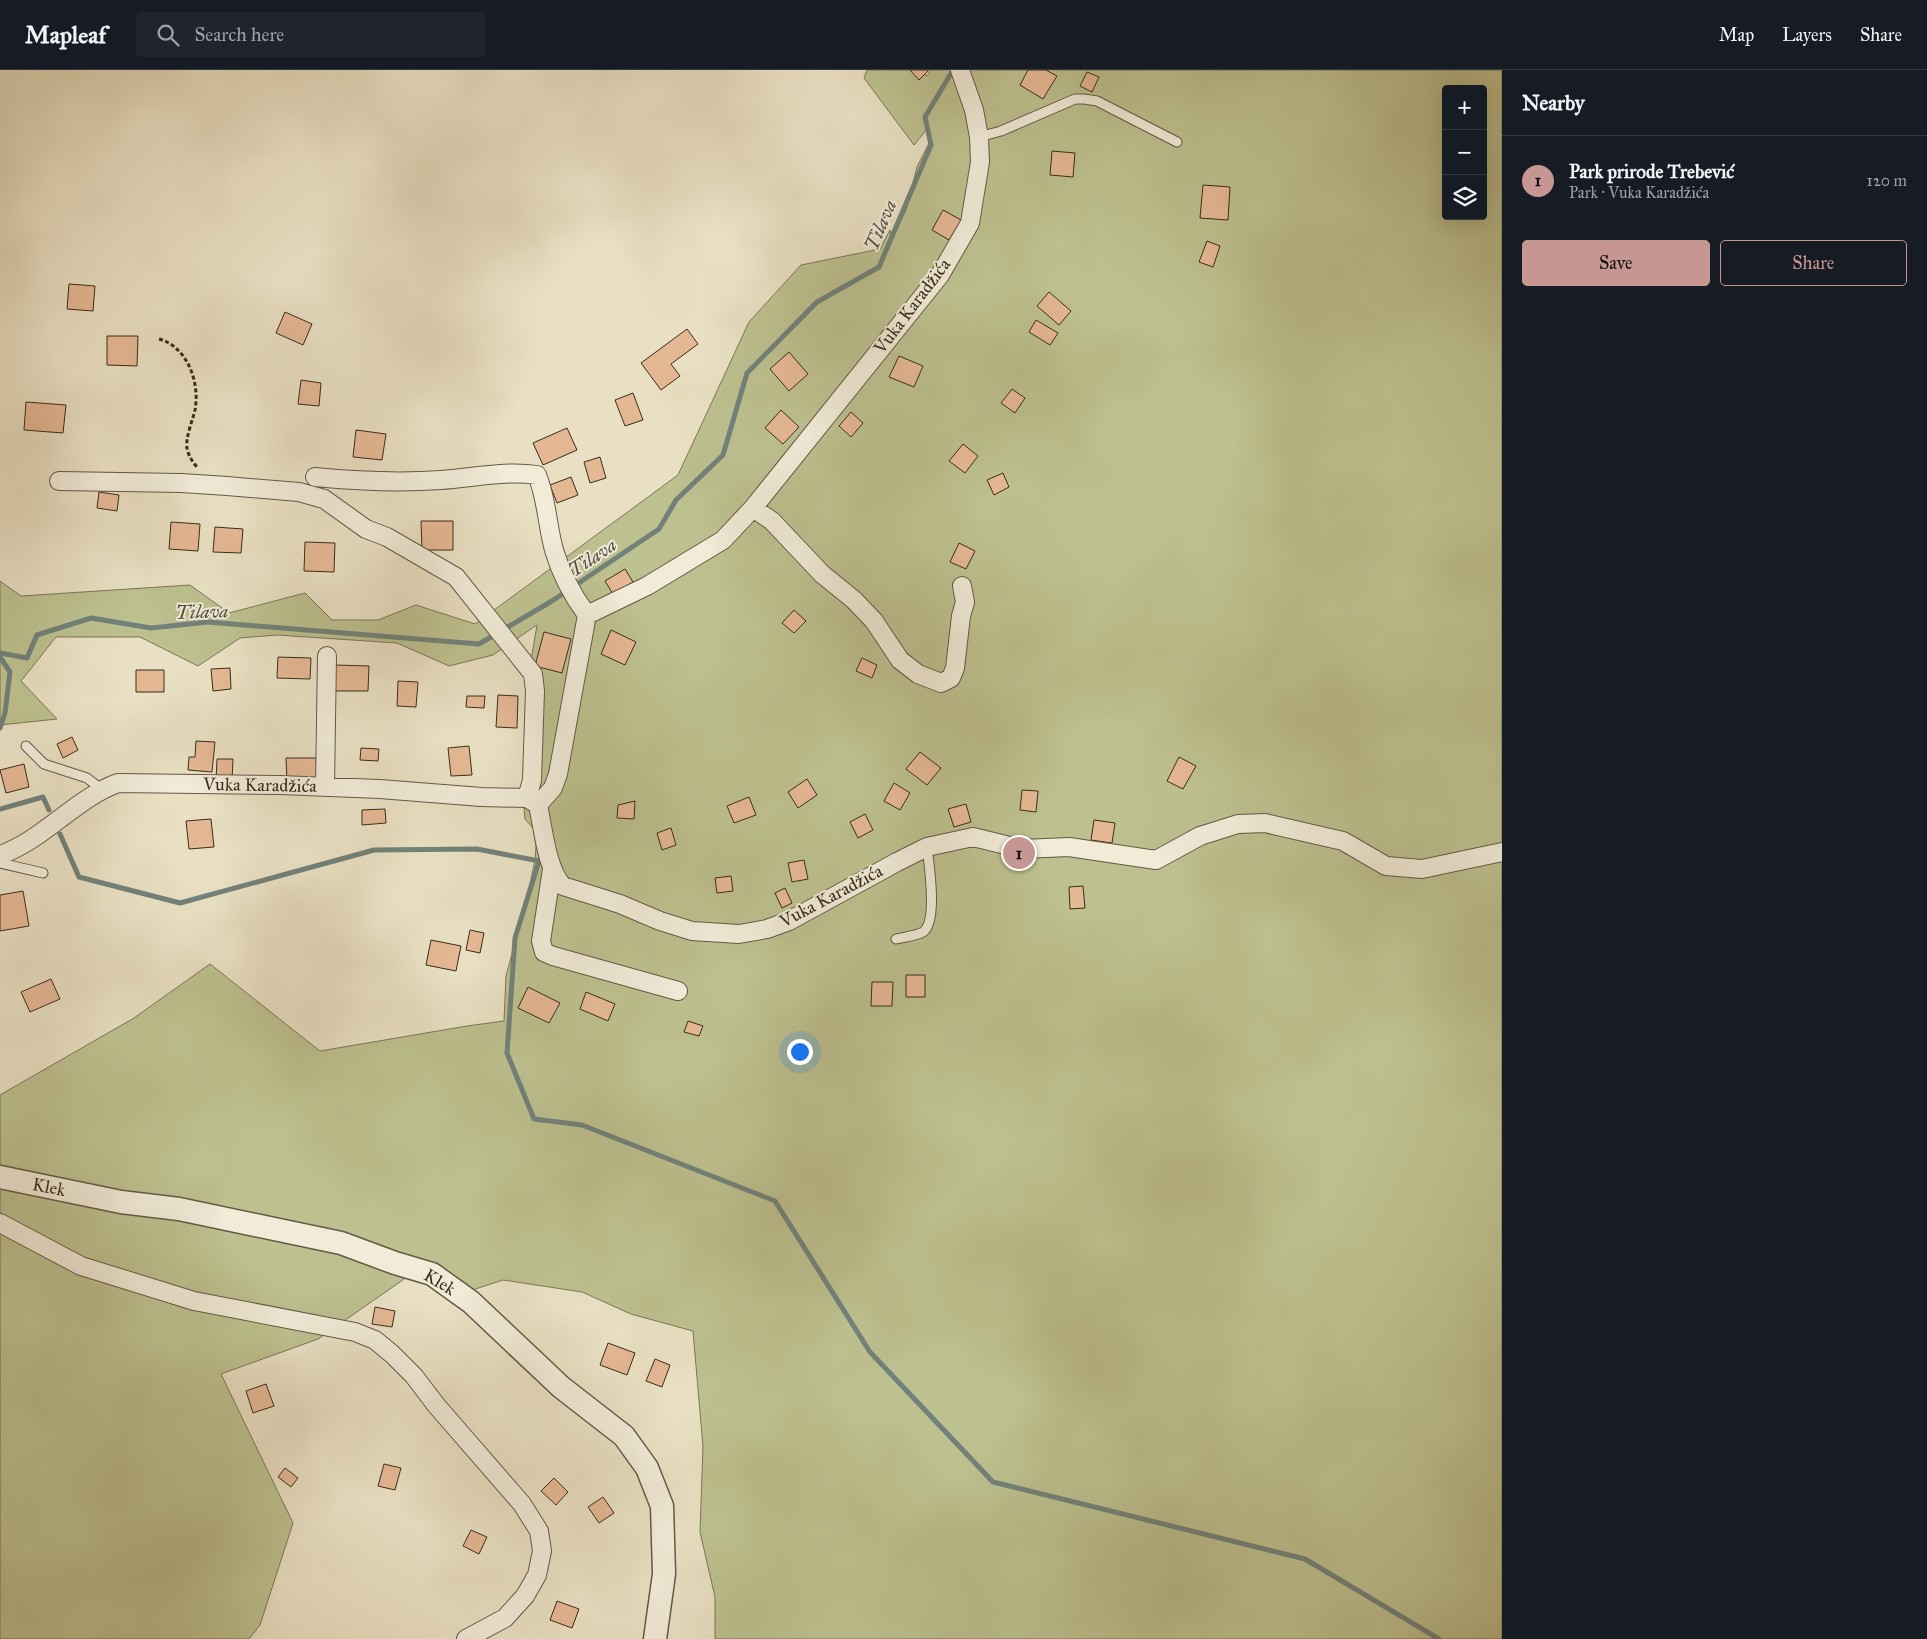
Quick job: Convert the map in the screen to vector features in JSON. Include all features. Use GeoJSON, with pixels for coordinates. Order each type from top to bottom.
{"type":"FeatureCollection","features":[{"type":"Feature","properties":{"kind":"street","name":"Vuka Karadžića"},"geometry":{"type":"LineString","coordinates":[[587,615],[647,586],[724,540],[753,508],[940,275],[970,223],[980,162],[979,137],[974,110],[961,72]]}},
{"type":"Feature","properties":{"kind":"street"},"geometry":{"type":"LineString","coordinates":[[315,477],[369,482],[439,480],[522,472],[536,475],[542,489],[554,551],[569,587],[587,615],[558,774],[553,788],[532,801]]}},
{"type":"Feature","properties":{"kind":"street"},"geometry":{"type":"LineString","coordinates":[[59,481],[181,483],[299,492],[324,499],[366,529],[387,538],[456,576],[533,674],[535,691],[532,801]]}},
{"type":"Feature","properties":{"kind":"street"},"geometry":{"type":"LineString","coordinates":[[753,508],[772,521],[822,574],[854,600],[874,621],[900,660],[918,674],[942,683],[951,678],[955,668],[961,616],[965,602],[962,586]]}},
{"type":"Feature","properties":{"kind":"street"},"geometry":{"type":"LineString","coordinates":[[325,786],[327,656]]}},
{"type":"Feature","properties":{"kind":"street","name":"Vuka Karadžića"},"geometry":{"type":"LineString","coordinates":[[0,855],[26,841],[101,789],[118,783],[325,786],[532,801],[556,880],[563,886],[620,904],[660,921],[692,931],[739,934],[767,929],[789,921],[888,866],[927,847],[973,837],[1022,849],[1069,847],[1156,860],[1200,836],[1238,824],[1265,823],[1343,841],[1386,866],[1422,869],[1502,852]]}},
{"type":"Feature","properties":{"kind":"street"},"geometry":{"type":"LineString","coordinates":[[552,869],[541,942],[544,952],[678,990]]}},
{"type":"Feature","properties":{"kind":"street","name":"Klek"},"geometry":{"type":"LineString","coordinates":[[0,1177],[121,1202],[187,1211],[341,1243],[432,1274],[471,1302],[561,1387],[624,1436],[648,1468],[662,1506],[664,1574],[655,1639]]}},
{"type":"Feature","properties":{"kind":"street"},"geometry":{"type":"LineString","coordinates":[[0,1223],[81,1266],[194,1301],[355,1332],[376,1340],[392,1354],[414,1376],[522,1504],[539,1531],[542,1551],[539,1567],[537,1575],[525,1596],[505,1618],[466,1639]]}},
{"type":"Feature","properties":{"kind":"lane"},"geometry":{"type":"LineString","coordinates":[[979,137],[1001,132],[1066,102],[1084,99],[1097,101],[1177,142]]}},
{"type":"Feature","properties":{"kind":"lane"},"geometry":{"type":"LineString","coordinates":[[26,746],[44,764],[87,778],[101,789]]}},
{"type":"Feature","properties":{"kind":"lane"},"geometry":{"type":"LineString","coordinates":[[896,939],[923,932],[928,925],[931,882],[927,847]]}},
{"type":"Feature","properties":{"kind":"lane"},"geometry":{"type":"LineString","coordinates":[[0,863],[43,873]]}},
{"type":"Feature","properties":{"kind":"path"},"geometry":{"type":"LineString","coordinates":[[160,339],[168,341],[180,352],[192,371],[195,384],[195,407],[186,447],[193,462],[201,470]]}},
{"type":"Feature","properties":{"kind":"green space"},"geometry":{"type":"Polygon","coordinates":[[[867,70],[917,70],[927,76],[931,70],[1502,70],[1502,1639],[715,1639],[715,1597],[700,1532],[703,1447],[693,1331],[631,1314],[582,1292],[503,1280],[457,1295],[410,1275],[318,1339],[221,1374],[293,1523],[260,1625],[249,1639],[0,1639],[0,1095],[134,1018],[210,964],[320,1051],[504,1021],[506,976],[527,899],[535,860],[536,846],[533,828],[525,819],[524,808],[526,794],[528,678],[537,625],[493,655],[449,666],[397,643],[277,635],[240,638],[198,666],[140,637],[56,637],[21,681],[57,719],[0,725],[0,581],[21,596],[190,585],[229,613],[305,593],[332,620],[378,620],[416,605],[475,624],[678,475],[749,322],[801,265],[880,249],[890,230],[892,239],[906,210],[917,167],[930,141],[928,128],[914,145],[864,78],[867,70]]]}},
{"type":"Feature","properties":{"kind":"building"},"geometry":{"type":"Polygon","coordinates":[[[910,70],[929,70],[919,80],[910,70]]]}},
{"type":"Feature","properties":{"kind":"building"},"geometry":{"type":"Polygon","coordinates":[[[1028,70],[1046,70],[1057,76],[1043,99],[1020,85],[1028,70]]]}},
{"type":"Feature","properties":{"kind":"building"},"geometry":{"type":"Polygon","coordinates":[[[1087,72],[1099,77],[1092,92],[1080,86],[1087,72]]]}},
{"type":"Feature","properties":{"kind":"building"},"geometry":{"type":"Polygon","coordinates":[[[1052,151],[1075,153],[1073,177],[1050,175],[1052,151]]]}},
{"type":"Feature","properties":{"kind":"building"},"geometry":{"type":"Polygon","coordinates":[[[1203,185],[1230,187],[1228,220],[1200,218],[1203,185]]]}},
{"type":"Feature","properties":{"kind":"building"},"geometry":{"type":"Polygon","coordinates":[[[943,210],[961,220],[949,240],[932,230],[943,210]]]}},
{"type":"Feature","properties":{"kind":"building"},"geometry":{"type":"Polygon","coordinates":[[[1207,241],[1220,246],[1213,267],[1199,262],[1207,241]]]}},
{"type":"Feature","properties":{"kind":"building"},"geometry":{"type":"Polygon","coordinates":[[[69,284],[95,286],[93,311],[67,309],[69,284]]]}},
{"type":"Feature","properties":{"kind":"building"},"geometry":{"type":"Polygon","coordinates":[[[1049,292],[1071,311],[1059,325],[1037,306],[1049,292]]]}},
{"type":"Feature","properties":{"kind":"building"},"geometry":{"type":"Polygon","coordinates":[[[285,312],[312,324],[303,345],[276,333],[285,312]]]}},
{"type":"Feature","properties":{"kind":"building"},"geometry":{"type":"Polygon","coordinates":[[[1036,320],[1058,333],[1050,345],[1029,332],[1036,320]]]}},
{"type":"Feature","properties":{"kind":"building"},"geometry":{"type":"Polygon","coordinates":[[[687,329],[698,344],[671,364],[680,376],[661,390],[641,363],[687,329]]]}},
{"type":"Feature","properties":{"kind":"building"},"geometry":{"type":"Polygon","coordinates":[[[107,336],[138,336],[137,366],[107,365],[107,336]]]}},
{"type":"Feature","properties":{"kind":"building"},"geometry":{"type":"Polygon","coordinates":[[[789,352],[808,374],[789,391],[770,369],[789,352]]]}},
{"type":"Feature","properties":{"kind":"building"},"geometry":{"type":"Polygon","coordinates":[[[899,356],[923,366],[914,387],[889,377],[899,356]]]}},
{"type":"Feature","properties":{"kind":"building"},"geometry":{"type":"Polygon","coordinates":[[[301,380],[321,383],[319,406],[298,404],[301,380]]]}},
{"type":"Feature","properties":{"kind":"building"},"geometry":{"type":"Polygon","coordinates":[[[1012,389],[1025,398],[1015,413],[1001,403],[1012,389]]]}},
{"type":"Feature","properties":{"kind":"building"},"geometry":{"type":"Polygon","coordinates":[[[633,393],[643,420],[625,426],[615,400],[633,393]]]}},
{"type":"Feature","properties":{"kind":"building"},"geometry":{"type":"Polygon","coordinates":[[[26,402],[66,405],[63,433],[24,430],[26,402]]]}},
{"type":"Feature","properties":{"kind":"building"},"geometry":{"type":"Polygon","coordinates":[[[781,410],[799,427],[783,444],[765,428],[781,410]]]}},
{"type":"Feature","properties":{"kind":"building"},"geometry":{"type":"Polygon","coordinates":[[[851,412],[863,423],[851,437],[839,426],[851,412]]]}},
{"type":"Feature","properties":{"kind":"building"},"geometry":{"type":"Polygon","coordinates":[[[567,428],[577,450],[543,465],[533,443],[567,428]]]}},
{"type":"Feature","properties":{"kind":"building"},"geometry":{"type":"Polygon","coordinates":[[[356,430],[386,434],[382,460],[353,457],[356,430]]]}},
{"type":"Feature","properties":{"kind":"building"},"geometry":{"type":"Polygon","coordinates":[[[963,444],[978,456],[965,473],[949,461],[963,444]]]}},
{"type":"Feature","properties":{"kind":"building"},"geometry":{"type":"Polygon","coordinates":[[[600,457],[606,478],[590,483],[584,462],[600,457]]]}},
{"type":"Feature","properties":{"kind":"building"},"geometry":{"type":"Polygon","coordinates":[[[1003,473],[1009,487],[994,495],[987,480],[1003,473]]]}},
{"type":"Feature","properties":{"kind":"building"},"geometry":{"type":"Polygon","coordinates":[[[571,477],[578,495],[557,503],[550,485],[571,477]]]}},
{"type":"Feature","properties":{"kind":"building"},"geometry":{"type":"Polygon","coordinates":[[[99,492],[119,495],[117,511],[97,508],[99,492]]]}},
{"type":"Feature","properties":{"kind":"building"},"geometry":{"type":"Polygon","coordinates":[[[421,521],[453,521],[453,550],[422,550],[421,521]]]}},
{"type":"Feature","properties":{"kind":"building"},"geometry":{"type":"Polygon","coordinates":[[[171,522],[200,524],[198,551],[169,549],[171,522]]]}},
{"type":"Feature","properties":{"kind":"building"},"geometry":{"type":"Polygon","coordinates":[[[215,527],[243,529],[241,553],[213,552],[215,527]]]}},
{"type":"Feature","properties":{"kind":"building"},"geometry":{"type":"Polygon","coordinates":[[[305,542],[335,543],[334,572],[304,571],[305,542]]]}},
{"type":"Feature","properties":{"kind":"building"},"geometry":{"type":"Polygon","coordinates":[[[959,543],[975,551],[966,569],[950,562],[959,543]]]}},
{"type":"Feature","properties":{"kind":"building"},"geometry":{"type":"Polygon","coordinates":[[[625,569],[633,582],[613,594],[605,581],[625,569]]]}},
{"type":"Feature","properties":{"kind":"building"},"geometry":{"type":"Polygon","coordinates":[[[794,610],[806,621],[794,633],[782,623],[794,610]]]}},
{"type":"Feature","properties":{"kind":"building"},"geometry":{"type":"Polygon","coordinates":[[[611,630],[636,642],[625,665],[601,654],[611,630]]]}},
{"type":"Feature","properties":{"kind":"building"},"geometry":{"type":"Polygon","coordinates":[[[544,632],[571,639],[562,673],[535,666],[544,632]]]}},
{"type":"Feature","properties":{"kind":"building"},"geometry":{"type":"Polygon","coordinates":[[[278,657],[311,658],[310,679],[277,678],[278,657]]]}},
{"type":"Feature","properties":{"kind":"building"},"geometry":{"type":"Polygon","coordinates":[[[862,658],[877,665],[872,678],[856,671],[862,658]]]}},
{"type":"Feature","properties":{"kind":"building"},"geometry":{"type":"Polygon","coordinates":[[[335,665],[369,666],[368,691],[335,691],[335,665]]]}},
{"type":"Feature","properties":{"kind":"building"},"geometry":{"type":"Polygon","coordinates":[[[230,668],[231,689],[213,691],[211,669],[230,668]]]}},
{"type":"Feature","properties":{"kind":"building"},"geometry":{"type":"Polygon","coordinates":[[[136,670],[164,670],[164,692],[136,692],[136,670]]]}},
{"type":"Feature","properties":{"kind":"building"},"geometry":{"type":"Polygon","coordinates":[[[398,681],[418,682],[416,707],[397,706],[398,681]]]}},
{"type":"Feature","properties":{"kind":"building"},"geometry":{"type":"Polygon","coordinates":[[[498,695],[518,696],[517,728],[496,727],[498,695]]]}},
{"type":"Feature","properties":{"kind":"building"},"geometry":{"type":"Polygon","coordinates":[[[467,696],[485,696],[484,708],[466,707],[467,696]]]}},
{"type":"Feature","properties":{"kind":"building"},"geometry":{"type":"Polygon","coordinates":[[[72,737],[78,750],[63,758],[57,744],[72,737]]]}},
{"type":"Feature","properties":{"kind":"building"},"geometry":{"type":"Polygon","coordinates":[[[196,741],[215,742],[212,772],[188,770],[189,757],[195,757],[196,741]]]}},
{"type":"Feature","properties":{"kind":"building"},"geometry":{"type":"Polygon","coordinates":[[[469,746],[472,775],[451,776],[448,748],[469,746]]]}},
{"type":"Feature","properties":{"kind":"building"},"geometry":{"type":"Polygon","coordinates":[[[361,748],[379,749],[378,761],[360,760],[361,748]]]}},
{"type":"Feature","properties":{"kind":"building"},"geometry":{"type":"Polygon","coordinates":[[[920,752],[941,768],[927,785],[906,769],[920,752]]]}},
{"type":"Feature","properties":{"kind":"building"},"geometry":{"type":"Polygon","coordinates":[[[1179,757],[1196,766],[1183,789],[1167,781],[1179,757]]]}},
{"type":"Feature","properties":{"kind":"building"},"geometry":{"type":"Polygon","coordinates":[[[286,758],[316,758],[317,781],[287,781],[286,758]]]}},
{"type":"Feature","properties":{"kind":"building"},"geometry":{"type":"Polygon","coordinates":[[[217,759],[233,759],[232,781],[216,781],[217,759]]]}},
{"type":"Feature","properties":{"kind":"building"},"geometry":{"type":"Polygon","coordinates":[[[24,764],[29,787],[6,793],[0,770],[24,764]]]}},
{"type":"Feature","properties":{"kind":"building"},"geometry":{"type":"Polygon","coordinates":[[[807,779],[817,795],[798,808],[788,792],[807,779]]]}},
{"type":"Feature","properties":{"kind":"building"},"geometry":{"type":"Polygon","coordinates":[[[894,783],[910,793],[900,810],[884,801],[894,783]]]}},
{"type":"Feature","properties":{"kind":"building"},"geometry":{"type":"Polygon","coordinates":[[[1022,790],[1038,791],[1036,812],[1020,810],[1022,790]]]}},
{"type":"Feature","properties":{"kind":"building"},"geometry":{"type":"Polygon","coordinates":[[[749,797],[756,815],[734,823],[727,806],[749,797]]]}},
{"type":"Feature","properties":{"kind":"building"},"geometry":{"type":"Polygon","coordinates":[[[635,801],[634,819],[617,818],[618,805],[635,801]]]}},
{"type":"Feature","properties":{"kind":"building"},"geometry":{"type":"Polygon","coordinates":[[[966,804],[971,822],[954,827],[948,809],[966,804]]]}},
{"type":"Feature","properties":{"kind":"building"},"geometry":{"type":"Polygon","coordinates":[[[385,809],[386,823],[362,825],[362,810],[385,809]]]}},
{"type":"Feature","properties":{"kind":"building"},"geometry":{"type":"Polygon","coordinates":[[[865,814],[873,830],[858,838],[850,822],[865,814]]]}},
{"type":"Feature","properties":{"kind":"building"},"geometry":{"type":"Polygon","coordinates":[[[211,819],[214,847],[189,849],[186,821],[211,819]]]}},
{"type":"Feature","properties":{"kind":"building"},"geometry":{"type":"Polygon","coordinates":[[[1094,820],[1115,823],[1112,843],[1091,840],[1094,820]]]}},
{"type":"Feature","properties":{"kind":"building"},"geometry":{"type":"Polygon","coordinates":[[[671,828],[676,845],[662,850],[657,833],[671,828]]]}},
{"type":"Feature","properties":{"kind":"building"},"geometry":{"type":"Polygon","coordinates":[[[804,860],[808,879],[792,882],[788,863],[804,860]]]}},
{"type":"Feature","properties":{"kind":"building"},"geometry":{"type":"Polygon","coordinates":[[[731,876],[733,891],[717,893],[715,878],[731,876]]]}},
{"type":"Feature","properties":{"kind":"building"},"geometry":{"type":"Polygon","coordinates":[[[1083,886],[1085,908],[1070,909],[1069,887],[1083,886]]]}},
{"type":"Feature","properties":{"kind":"building"},"geometry":{"type":"Polygon","coordinates":[[[785,888],[792,903],[782,908],[775,893],[785,888]]]}},
{"type":"Feature","properties":{"kind":"building"},"geometry":{"type":"Polygon","coordinates":[[[23,891],[29,926],[0,931],[0,895],[23,891]]]}},
{"type":"Feature","properties":{"kind":"building"},"geometry":{"type":"Polygon","coordinates":[[[470,930],[484,933],[480,953],[466,950],[470,930]]]}},
{"type":"Feature","properties":{"kind":"building"},"geometry":{"type":"Polygon","coordinates":[[[431,940],[461,946],[456,971],[426,965],[431,940]]]}},
{"type":"Feature","properties":{"kind":"building"},"geometry":{"type":"Polygon","coordinates":[[[906,975],[925,975],[925,997],[906,997],[906,975]]]}},
{"type":"Feature","properties":{"kind":"building"},"geometry":{"type":"Polygon","coordinates":[[[51,979],[60,999],[30,1012],[21,992],[51,979]]]}},
{"type":"Feature","properties":{"kind":"building"},"geometry":{"type":"Polygon","coordinates":[[[872,982],[893,982],[892,1006],[871,1006],[872,982]]]}},
{"type":"Feature","properties":{"kind":"building"},"geometry":{"type":"Polygon","coordinates":[[[528,987],[560,1003],[549,1023],[518,1008],[528,987]]]}},
{"type":"Feature","properties":{"kind":"building"},"geometry":{"type":"Polygon","coordinates":[[[586,992],[615,1004],[608,1021],[580,1009],[586,992]]]}},
{"type":"Feature","properties":{"kind":"building"},"geometry":{"type":"Polygon","coordinates":[[[688,1021],[703,1026],[699,1036],[684,1032],[688,1021]]]}},
{"type":"Feature","properties":{"kind":"building"},"geometry":{"type":"Polygon","coordinates":[[[375,1307],[395,1311],[392,1327],[372,1324],[375,1307]]]}},
{"type":"Feature","properties":{"kind":"building"},"geometry":{"type":"Polygon","coordinates":[[[608,1343],[635,1353],[627,1375],[600,1365],[608,1343]]]}},
{"type":"Feature","properties":{"kind":"building"},"geometry":{"type":"Polygon","coordinates":[[[655,1359],[670,1365],[662,1387],[646,1381],[655,1359]]]}},
{"type":"Feature","properties":{"kind":"building"},"geometry":{"type":"Polygon","coordinates":[[[266,1384],[274,1406],[253,1413],[246,1391],[266,1384]]]}},
{"type":"Feature","properties":{"kind":"building"},"geometry":{"type":"Polygon","coordinates":[[[384,1464],[401,1468],[395,1490],[378,1486],[384,1464]]]}},
{"type":"Feature","properties":{"kind":"building"},"geometry":{"type":"Polygon","coordinates":[[[285,1468],[298,1478],[291,1487],[278,1477],[285,1468]]]}},
{"type":"Feature","properties":{"kind":"building"},"geometry":{"type":"Polygon","coordinates":[[[554,1478],[568,1492],[556,1505],[541,1491],[554,1478]]]}},
{"type":"Feature","properties":{"kind":"building"},"geometry":{"type":"Polygon","coordinates":[[[603,1497],[614,1513],[599,1523],[588,1507],[603,1497]]]}},
{"type":"Feature","properties":{"kind":"building"},"geometry":{"type":"Polygon","coordinates":[[[471,1530],[487,1537],[479,1554],[463,1546],[471,1530]]]}},
{"type":"Feature","properties":{"kind":"building"},"geometry":{"type":"Polygon","coordinates":[[[557,1601],[579,1609],[572,1628],[550,1620],[557,1601]]]}},
{"type":"Feature","properties":{"kind":"waterway","name":"Tilava"},"geometry":{"type":"LineString","coordinates":[[0,653],[27,658],[37,635],[91,618],[151,628],[208,622],[479,644],[552,601],[659,529],[676,500],[723,455],[747,373],[817,302],[879,267],[931,145],[925,117],[953,70]]}},
{"type":"Feature","properties":{"kind":"waterway"},"geometry":{"type":"LineString","coordinates":[[0,657],[10,672],[5,713],[0,728]]}},
{"type":"Feature","properties":{"kind":"waterway"},"geometry":{"type":"LineString","coordinates":[[0,809],[43,797],[49,810]]}},
{"type":"Feature","properties":{"kind":"waterway"},"geometry":{"type":"LineString","coordinates":[[60,834],[79,877],[180,903],[374,850],[477,849],[539,861],[515,938],[507,1053],[534,1119],[582,1125],[775,1201],[870,1352],[993,1482],[1305,1559],[1439,1639]]}},
{"type":"Feature","properties":{"kind":"place","name":"Park prirode Trebević"},"geometry":{"type":"Point","coordinates":[1019,853]}}]}
